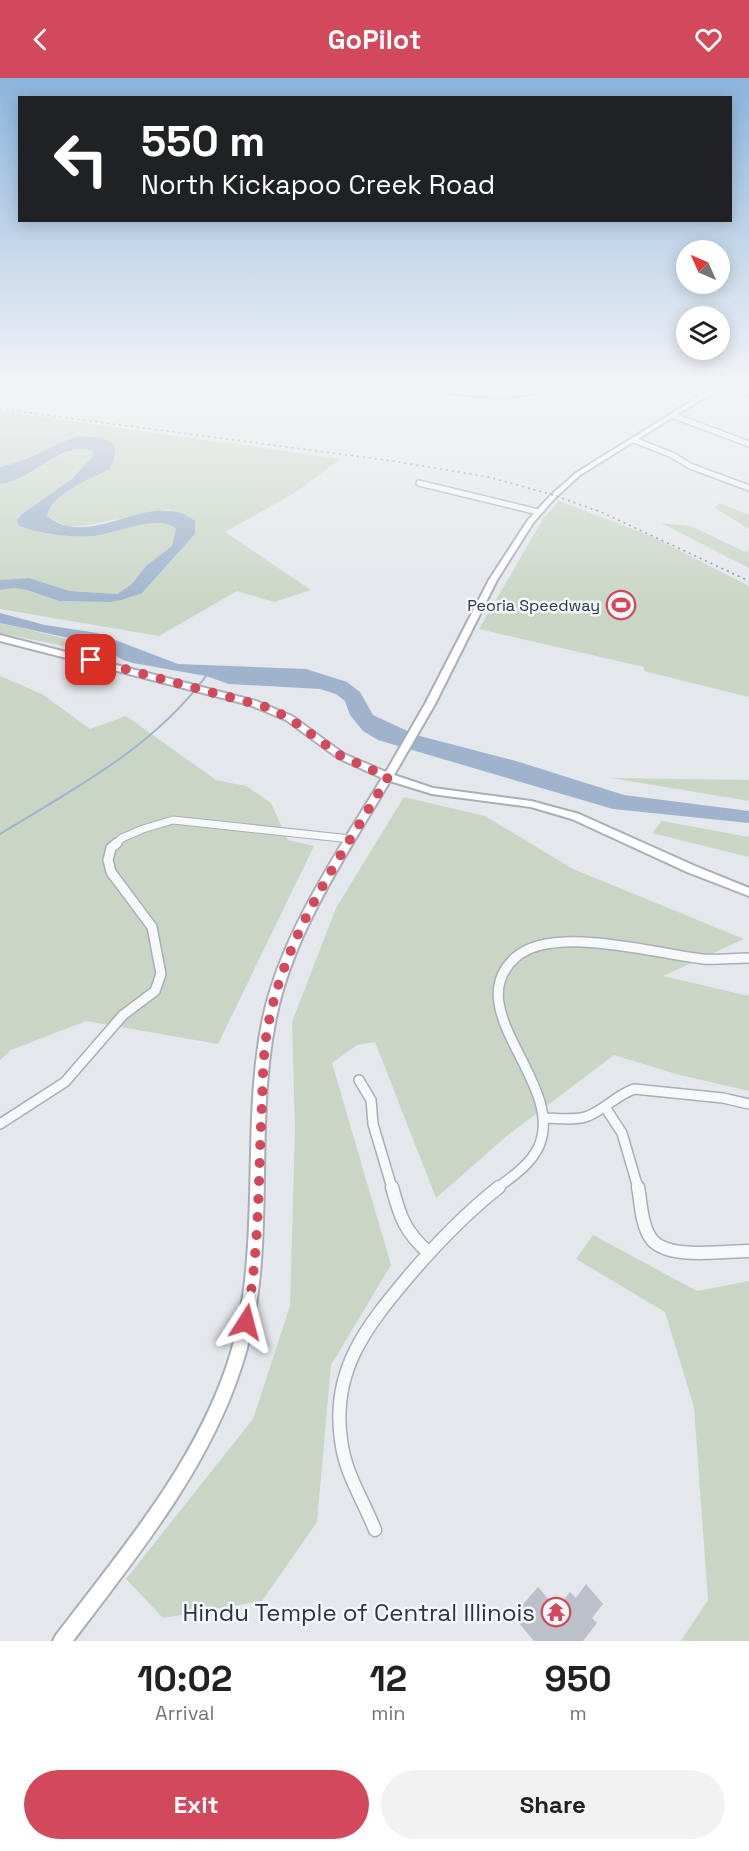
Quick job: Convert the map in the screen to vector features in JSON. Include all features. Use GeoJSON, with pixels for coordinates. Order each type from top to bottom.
{"type":"FeatureCollection","features":[{"type":"Feature","properties":{"kind":"main road"},"geometry":{"type":"LineString","coordinates":[[62,1641],[124,1558],[183,1472],[210,1425],[231,1374],[243,1335],[252,1275],[263,1072],[269,1021],[283,968],[295,939],[431,702],[496,577],[538,512],[569,481],[604,459]]}},
{"type":"Feature","properties":{"kind":"main road"},"geometry":{"type":"LineString","coordinates":[[0,638],[253,703],[279,712],[341,756],[388,777],[441,793],[531,804],[569,814],[691,869],[749,892]]}},
{"type":"Feature","properties":{"kind":"street"},"geometry":{"type":"LineString","coordinates":[[679,459],[690,466],[749,488]]}},
{"type":"Feature","properties":{"kind":"street"},"geometry":{"type":"LineString","coordinates":[[419,483],[538,512]]}},
{"type":"Feature","properties":{"kind":"street"},"geometry":{"type":"LineString","coordinates":[[0,1124],[65,1082],[123,1016],[154,991],[161,974],[152,927],[111,872],[108,860],[111,848],[122,838],[173,820],[351,839]]}},
{"type":"Feature","properties":{"kind":"street"},"geometry":{"type":"LineString","coordinates":[[375,1530],[351,1479],[342,1445],[342,1386],[362,1334],[429,1253],[465,1214],[527,1163],[540,1144],[544,1118],[538,1090],[503,1021],[496,998],[497,985],[502,973],[516,957],[535,947],[562,943],[634,947],[706,959],[749,958]]}},
{"type":"Feature","properties":{"kind":"street"},"geometry":{"type":"LineString","coordinates":[[359,1080],[371,1100],[373,1124],[402,1222],[413,1239],[429,1253]]}},
{"type":"Feature","properties":{"kind":"street"},"geometry":{"type":"LineString","coordinates":[[544,1118],[580,1118],[605,1107],[620,1094],[634,1089],[723,1098],[749,1104]]}},
{"type":"Feature","properties":{"kind":"street"},"geometry":{"type":"LineString","coordinates":[[605,1107],[617,1121],[624,1136],[646,1229],[653,1242],[666,1250],[676,1252],[749,1251]]}},
{"type":"Feature","properties":{"kind":"green space"},"geometry":{"type":"Polygon","coordinates":[[[0,459],[23,459],[20,460],[0,467],[0,459]]]}},
{"type":"Feature","properties":{"kind":"green space"},"geometry":{"type":"Polygon","coordinates":[[[91,459],[69,480],[22,514],[19,526],[56,535],[75,536],[94,536],[160,523],[176,529],[172,546],[136,578],[132,585],[117,594],[70,591],[29,578],[0,580],[0,484],[23,477],[51,460],[91,459]]]}},
{"type":"Feature","properties":{"kind":"green space"},"geometry":{"type":"Polygon","coordinates":[[[111,459],[340,459],[296,492],[225,532],[311,590],[274,602],[237,591],[159,636],[0,609],[0,590],[14,588],[59,601],[110,602],[149,585],[195,534],[195,521],[168,509],[84,526],[67,526],[46,516],[56,500],[83,482],[110,469],[114,461],[111,459]]]}},
{"type":"Feature","properties":{"kind":"green space","name":"Peoria Speedway"},"geometry":{"type":"Polygon","coordinates":[[[559,501],[651,536],[749,586],[749,697],[644,671],[644,667],[479,629],[543,519],[559,501]]]}},
{"type":"Feature","properties":{"kind":"green space"},"geometry":{"type":"Polygon","coordinates":[[[719,503],[749,515],[749,529],[715,508],[719,503]]]}},
{"type":"Feature","properties":{"kind":"green space"},"geometry":{"type":"Polygon","coordinates":[[[661,523],[691,526],[747,553],[749,547],[749,568],[661,523]]]}},
{"type":"Feature","properties":{"kind":"green space"},"geometry":{"type":"Polygon","coordinates":[[[0,623],[67,639],[64,646],[0,633],[0,623]]]}},
{"type":"Feature","properties":{"kind":"green space"},"geometry":{"type":"Polygon","coordinates":[[[0,676],[42,694],[90,729],[126,716],[216,780],[246,786],[271,803],[288,840],[314,846],[218,1044],[86,1021],[11,1050],[0,1060],[0,676]]]}},
{"type":"Feature","properties":{"kind":"green space"},"geometry":{"type":"Polygon","coordinates":[[[611,778],[749,780],[749,801],[611,778]]]}},
{"type":"Feature","properties":{"kind":"green space"},"geometry":{"type":"Polygon","coordinates":[[[404,797],[485,816],[573,869],[744,939],[663,976],[749,996],[749,1091],[676,1074],[614,1055],[508,1135],[436,1198],[375,1042],[357,1045],[332,1063],[391,1265],[331,1365],[317,1522],[262,1601],[163,1618],[126,1579],[253,1419],[290,1306],[295,1130],[292,1022],[336,908],[404,797]]]}},
{"type":"Feature","properties":{"kind":"green space"},"geometry":{"type":"Polygon","coordinates":[[[662,821],[749,837],[749,857],[652,833],[662,821]]]}},
{"type":"Feature","properties":{"kind":"green space"},"geometry":{"type":"Polygon","coordinates":[[[593,1235],[697,1291],[749,1281],[749,1641],[681,1641],[708,1600],[694,1407],[665,1312],[576,1259],[593,1235]]]}},
{"type":"Feature","properties":{"kind":"water"},"geometry":{"type":"Polygon","coordinates":[[[53,459],[13,481],[0,484],[0,467],[20,461],[53,459]]]}},
{"type":"Feature","properties":{"kind":"water"},"geometry":{"type":"Polygon","coordinates":[[[90,459],[114,459],[110,469],[83,482],[56,500],[47,516],[64,525],[83,527],[160,511],[178,512],[195,521],[195,534],[142,593],[121,600],[110,602],[59,601],[27,590],[14,588],[0,590],[0,580],[29,578],[70,591],[117,594],[131,585],[146,566],[172,546],[176,529],[160,523],[94,536],[56,535],[19,526],[17,520],[22,514],[73,478],[90,459]]]}},
{"type":"Feature","properties":{"kind":"water"},"geometry":{"type":"Polygon","coordinates":[[[0,613],[45,625],[97,633],[178,664],[306,669],[347,682],[360,692],[373,715],[416,735],[516,761],[624,795],[749,811],[749,823],[613,809],[378,740],[363,731],[350,715],[345,701],[336,694],[320,689],[229,684],[206,676],[133,663],[123,660],[96,644],[0,623],[0,613]]]}},
{"type":"Feature","properties":{"kind":"building","name":"Hindu Temple of Central Illinois"},"geometry":{"type":"Polygon","coordinates":[[[586,1584],[603,1604],[592,1618],[597,1623],[583,1641],[534,1641],[513,1616],[538,1587],[557,1609],[570,1592],[576,1598],[586,1584]]]}},
{"type":"Feature","properties":{"kind":"waterway"},"geometry":{"type":"LineString","coordinates":[[0,834],[84,783],[137,746],[185,702],[206,676]]}},
{"type":"Feature","properties":{"kind":"railway"},"geometry":{"type":"LineString","coordinates":[[377,459],[488,477],[550,494],[601,512],[749,581]]}},
{"type":"Feature","properties":{"kind":"place","name":"Peoria Speedway"},"geometry":{"type":"Point","coordinates":[621,605]}},
{"type":"Feature","properties":{"kind":"place","name":"Hindu Temple of Central Illinois"},"geometry":{"type":"Point","coordinates":[556,1612]}},
{"type":"Feature","properties":{"kind":"route"},"geometry":{"type":"LineString","coordinates":[[91,660],[279,712],[341,756],[388,777],[303,923],[283,968],[274,998],[265,1046],[253,1267],[246,1322]]}}]}
